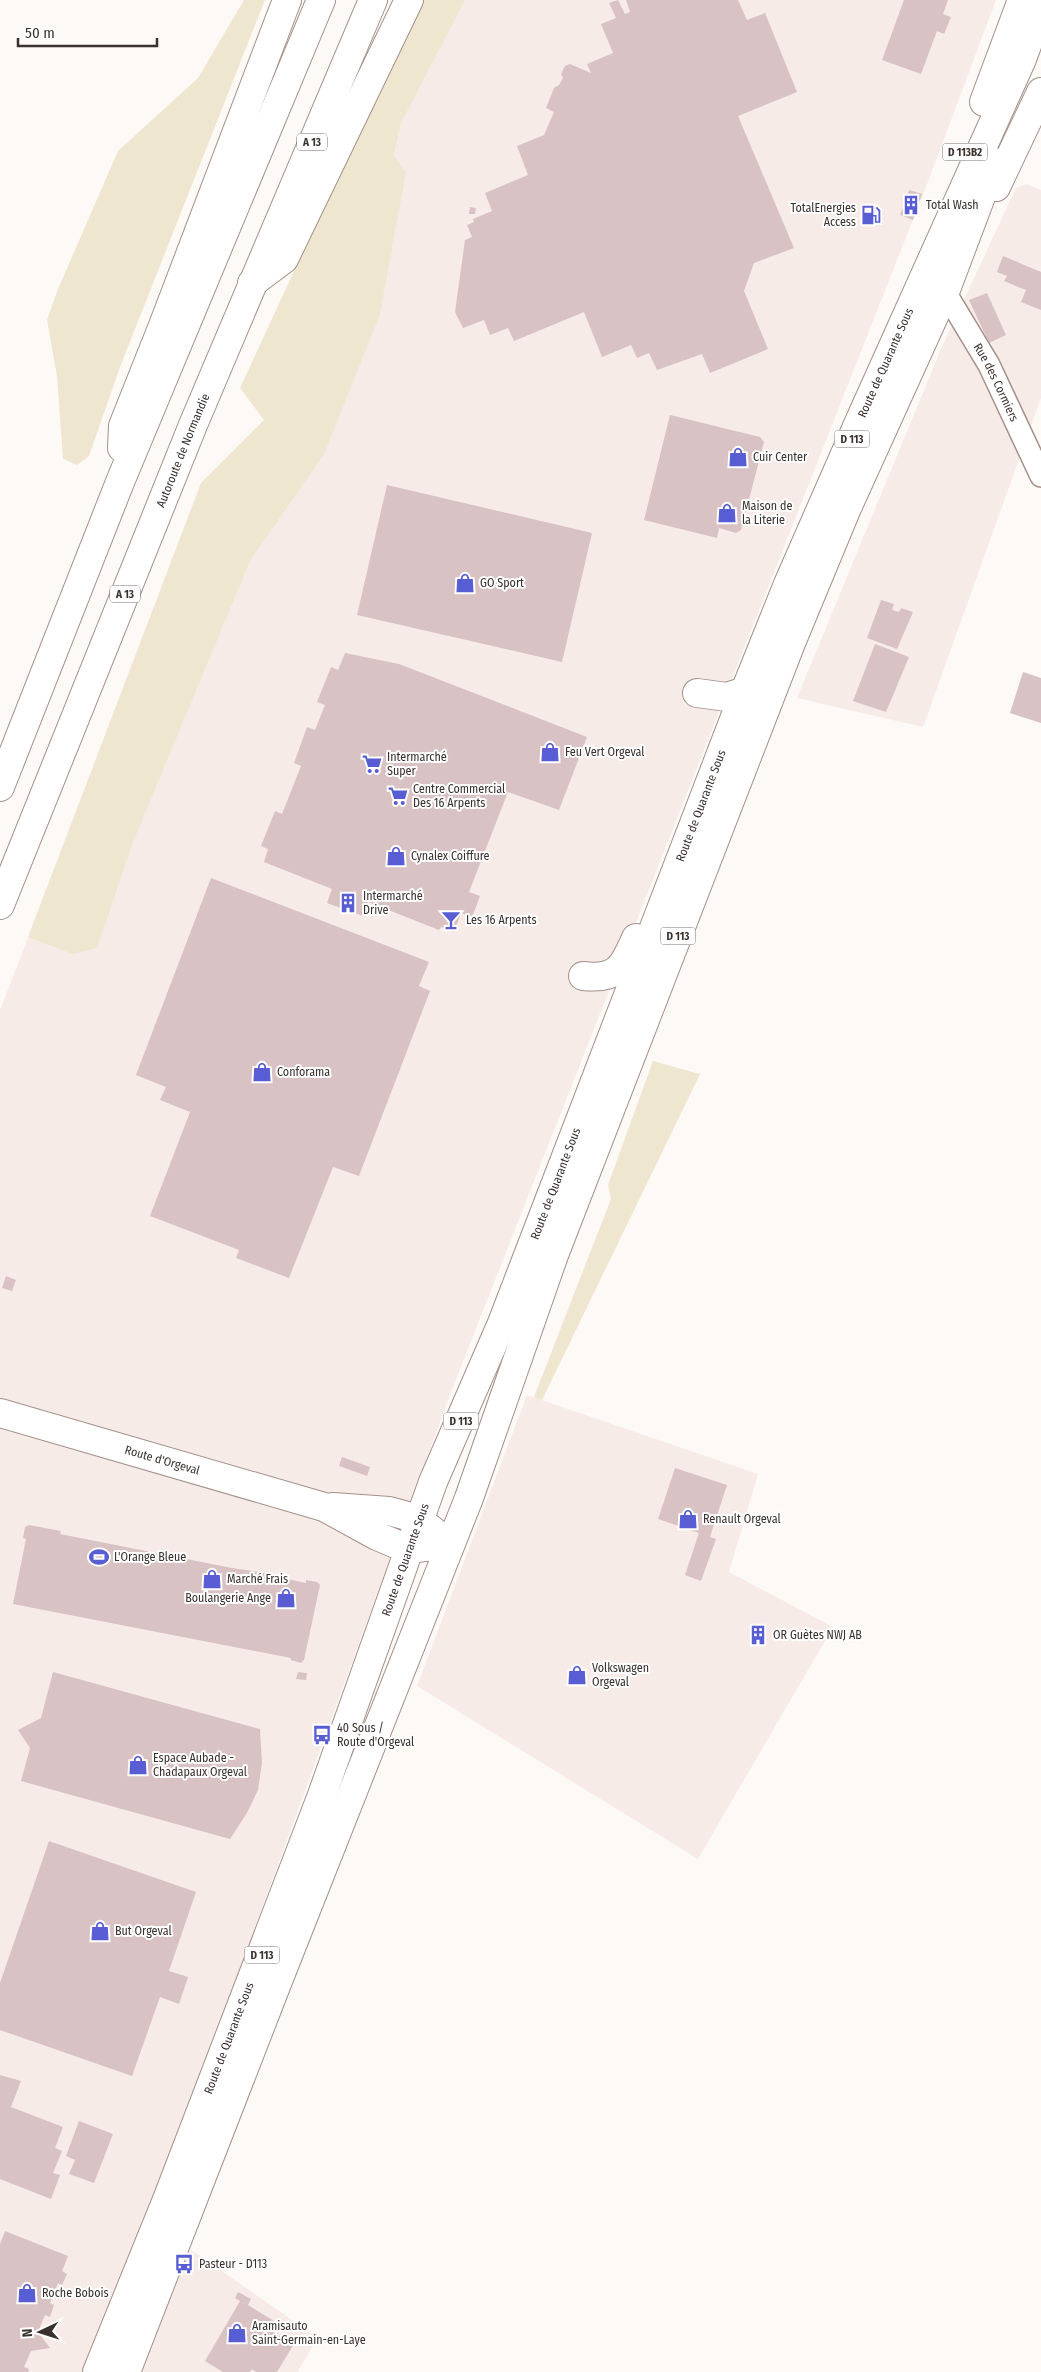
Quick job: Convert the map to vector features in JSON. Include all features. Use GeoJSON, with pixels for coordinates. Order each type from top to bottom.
{"type":"FeatureCollection","features":[{"type":"Feature","properties":{"kind":"main road"},"geometry":{"type":"LineString","coordinates":[[120,482],[123,426],[287,0]]}},
{"type":"Feature","properties":{"kind":"main road"},"geometry":{"type":"LineString","coordinates":[[0,787],[120,482],[321,0]]}},
{"type":"Feature","properties":{"kind":"main road","name":"Autoroute de Normandie"},"geometry":{"type":"LineString","coordinates":[[0,905],[251,284],[373,0]]}},
{"type":"Feature","properties":{"kind":"main road"},"geometry":{"type":"LineString","coordinates":[[251,284],[284,260],[409,0]]}},
{"type":"Feature","properties":{"kind":"main road","name":"D 113B2"},"geometry":{"type":"LineString","coordinates":[[912,305],[1022,0]]}},
{"type":"Feature","properties":{"kind":"main road","name":"Route de Quarante Sous"},"geometry":{"type":"LineString","coordinates":[[97,2372],[168,2197],[319,1804],[418,1519],[510,1306],[745,691],[788,584],[1022,59],[1041,6]]}},
{"type":"Feature","properties":{"kind":"main road","name":"Route de Quarante Sous"},"geometry":{"type":"LineString","coordinates":[[126,2372],[469,1498],[554,1256],[791,643],[840,525],[945,292],[1041,39]]}},
{"type":"Feature","properties":{"kind":"main road"},"geometry":{"type":"LineString","coordinates":[[945,292],[1041,92]]}},
{"type":"Feature","properties":{"kind":"main road"},"geometry":{"type":"LineString","coordinates":[[697,693],[727,698],[745,691]]}},
{"type":"Feature","properties":{"kind":"main road"},"geometry":{"type":"LineString","coordinates":[[584,976],[600,978],[610,975],[623,966],[639,931],[653,931]]}},
{"type":"Feature","properties":{"kind":"main road","name":"Route d'Orgeval"},"geometry":{"type":"LineString","coordinates":[[0,1413],[324,1506],[389,1511],[418,1519]]}},
{"type":"Feature","properties":{"kind":"main road","name":"Route d'Orgeval"},"geometry":{"type":"LineString","coordinates":[[324,1506],[378,1536],[408,1549]]}},
{"type":"Feature","properties":{"kind":"main road"},"geometry":{"type":"LineString","coordinates":[[418,1519],[450,1544]]}},
{"type":"Feature","properties":{"kind":"main road"},"geometry":{"type":"LineString","coordinates":[[408,1549],[450,1544]]}},
{"type":"Feature","properties":{"kind":"street","name":"Rue des Cormiers"},"geometry":{"type":"LineString","coordinates":[[945,292],[990,365],[1041,476]]}},
{"type":"Feature","properties":{"kind":"street"},"geometry":{"type":"LineString","coordinates":[[925,337],[941,328],[968,328]]}},
{"type":"Feature","properties":{"kind":"shaded area"},"geometry":{"type":"Polygon","coordinates":[[[244,0],[265,0],[120,367],[89,456],[77,465],[63,459],[57,376],[47,320],[58,289],[118,151],[198,78],[244,0]]]}},
{"type":"Feature","properties":{"kind":"shaded area"},"geometry":{"type":"Polygon","coordinates":[[[423,0],[465,0],[401,123],[394,156],[406,172],[380,314],[324,454],[250,561],[133,842],[97,948],[73,954],[28,937],[201,483],[264,420],[240,388],[344,163],[423,0]]]}},
{"type":"Feature","properties":{"kind":"shaded area"},"geometry":{"type":"Polygon","coordinates":[[[460,0],[996,0],[929,179],[451,1392],[190,2105],[140,2226],[196,2253],[318,2338],[297,2372],[0,2372],[0,1010],[187,530],[363,307],[401,123],[460,0]]]}},
{"type":"Feature","properties":{"kind":"shaded area"},"geometry":{"type":"Polygon","coordinates":[[[1026,184],[1041,190],[1041,398],[923,727],[797,698],[941,349],[1016,188],[1026,184]]]}},
{"type":"Feature","properties":{"kind":"shaded area"},"geometry":{"type":"Polygon","coordinates":[[[653,1061],[700,1074],[542,1400],[534,1397],[611,1199],[608,1185],[653,1061]]]}},
{"type":"Feature","properties":{"kind":"shaded area"},"geometry":{"type":"Polygon","coordinates":[[[527,1395],[758,1474],[729,1572],[833,1627],[698,1859],[417,1686],[527,1395]]]}},
{"type":"Feature","properties":{"kind":"building"},"geometry":{"type":"Polygon","coordinates":[[[618,0],[625,14],[630,12],[626,0],[738,0],[747,20],[765,13],[797,92],[738,116],[794,248],[754,263],[744,291],[768,349],[710,373],[702,354],[657,370],[649,353],[637,358],[631,345],[602,357],[584,312],[514,341],[508,328],[490,335],[484,320],[463,328],[455,312],[465,240],[472,237],[467,225],[474,222],[473,219],[492,211],[485,193],[528,175],[517,146],[544,135],[554,112],[546,108],[554,88],[559,85],[563,78],[561,74],[565,66],[570,64],[591,73],[587,64],[613,53],[601,24],[616,18],[609,3],[618,0]]]}},
{"type":"Feature","properties":{"kind":"building"},"geometry":{"type":"Polygon","coordinates":[[[904,0],[948,0],[943,14],[951,17],[944,34],[937,31],[921,74],[882,60],[904,0]]]}},
{"type":"Feature","properties":{"kind":"building","name":"Total Wash"},"geometry":{"type":"Polygon","coordinates":[[[909,190],[922,194],[913,220],[900,215],[909,190]]]}},
{"type":"Feature","properties":{"kind":"building"},"geometry":{"type":"Polygon","coordinates":[[[470,207],[476,208],[475,214],[469,214],[470,207]]]}},
{"type":"Feature","properties":{"kind":"building"},"geometry":{"type":"Polygon","coordinates":[[[1003,256],[1041,272],[1041,310],[1021,302],[1026,290],[1004,281],[1007,276],[997,272],[1003,256]]]}},
{"type":"Feature","properties":{"kind":"building"},"geometry":{"type":"Polygon","coordinates":[[[987,293],[1006,335],[989,343],[969,300],[987,293]]]}},
{"type":"Feature","properties":{"kind":"building"},"geometry":{"type":"Polygon","coordinates":[[[670,415],[760,437],[764,442],[741,530],[736,533],[719,528],[717,538],[644,520],[670,415]]]}},
{"type":"Feature","properties":{"kind":"building","name":"GO Sport"},"geometry":{"type":"Polygon","coordinates":[[[387,485],[592,533],[562,662],[357,615],[387,485]]]}},
{"type":"Feature","properties":{"kind":"building"},"geometry":{"type":"Polygon","coordinates":[[[881,600],[894,604],[892,610],[899,612],[901,608],[913,612],[897,649],[867,638],[881,600]]]}},
{"type":"Feature","properties":{"kind":"building"},"geometry":{"type":"Polygon","coordinates":[[[875,644],[909,657],[886,712],[853,701],[875,644]]]}},
{"type":"Feature","properties":{"kind":"building","name":"Centre Commercial Des 16 Arpents"},"geometry":{"type":"Polygon","coordinates":[[[345,653],[399,664],[587,737],[559,810],[508,792],[469,892],[480,896],[476,907],[472,917],[461,913],[454,932],[441,927],[439,930],[368,902],[363,916],[327,903],[332,889],[264,862],[268,849],[261,846],[275,811],[282,814],[301,766],[294,763],[307,727],[315,730],[325,705],[317,702],[331,667],[338,670],[345,653]]]}},
{"type":"Feature","properties":{"kind":"building"},"geometry":{"type":"Polygon","coordinates":[[[1023,672],[1041,678],[1041,723],[1010,713],[1023,672]]]}},
{"type":"Feature","properties":{"kind":"building","name":"Conforama"},"geometry":{"type":"Polygon","coordinates":[[[211,878],[429,962],[419,986],[430,991],[359,1176],[333,1167],[289,1278],[236,1258],[239,1250],[150,1216],[190,1112],[160,1100],[166,1087],[136,1075],[211,878]]]}},
{"type":"Feature","properties":{"kind":"building"},"geometry":{"type":"Polygon","coordinates":[[[6,1276],[16,1280],[12,1291],[2,1288],[6,1276]]]}},
{"type":"Feature","properties":{"kind":"building"},"geometry":{"type":"Polygon","coordinates":[[[342,1457],[370,1467],[367,1476],[339,1466],[342,1457]]]}},
{"type":"Feature","properties":{"kind":"building"},"geometry":{"type":"Polygon","coordinates":[[[675,1468],[727,1485],[710,1537],[716,1539],[701,1581],[685,1575],[699,1533],[658,1519],[675,1468]]]}},
{"type":"Feature","properties":{"kind":"building"},"geometry":{"type":"Polygon","coordinates":[[[29,1525],[61,1531],[60,1534],[232,1568],[288,1576],[287,1579],[306,1583],[306,1580],[317,1582],[320,1585],[304,1660],[301,1663],[291,1660],[291,1658],[13,1604],[26,1539],[23,1538],[25,1527],[29,1525]]]}},
{"type":"Feature","properties":{"kind":"building","name":"OR Guètes NWJ AB"},"geometry":{"type":"Polygon","coordinates":[[[755,1624],[765,1626],[760,1646],[750,1643],[755,1624]]]}},
{"type":"Feature","properties":{"kind":"building","name":"Espace Aubade - Chadapaux Orgeval"},"geometry":{"type":"Polygon","coordinates":[[[53,1672],[260,1729],[262,1763],[258,1790],[247,1813],[230,1839],[21,1781],[30,1748],[18,1730],[41,1718],[53,1672]]]}},
{"type":"Feature","properties":{"kind":"building"},"geometry":{"type":"Polygon","coordinates":[[[298,1672],[307,1673],[306,1680],[296,1679],[298,1672]]]}},
{"type":"Feature","properties":{"kind":"building","name":"But Orgeval"},"geometry":{"type":"Polygon","coordinates":[[[49,1841],[196,1892],[169,1971],[188,1977],[179,2004],[160,1997],[132,2076],[0,2030],[0,1983],[49,1841]]]}},
{"type":"Feature","properties":{"kind":"building"},"geometry":{"type":"Polygon","coordinates":[[[0,2075],[21,2081],[11,2107],[63,2127],[55,2148],[62,2151],[53,2173],[60,2175],[51,2199],[0,2179],[0,2075]]]}},
{"type":"Feature","properties":{"kind":"building"},"geometry":{"type":"Polygon","coordinates":[[[79,2121],[113,2134],[94,2183],[69,2174],[75,2160],[66,2156],[79,2121]]]}},
{"type":"Feature","properties":{"kind":"building","name":"Roche Bobois"},"geometry":{"type":"Polygon","coordinates":[[[5,2231],[68,2256],[62,2271],[67,2274],[62,2285],[58,2283],[50,2303],[54,2305],[50,2317],[45,2315],[38,2332],[50,2348],[31,2351],[24,2367],[29,2369],[28,2372],[0,2372],[0,2244],[5,2231]]]}},
{"type":"Feature","properties":{"kind":"building"},"geometry":{"type":"Polygon","coordinates":[[[238,2292],[251,2299],[248,2305],[279,2324],[274,2333],[294,2344],[277,2372],[256,2372],[252,2369],[250,2372],[223,2372],[205,2361],[240,2301],[235,2298],[238,2292]]]}},
{"type":"Feature","properties":{"kind":"place","name":"Total Wash"},"geometry":{"type":"Point","coordinates":[911,205]}},
{"type":"Feature","properties":{"kind":"place","name":"TotalEnergies Access"},"geometry":{"type":"Point","coordinates":[871,215]}},
{"type":"Feature","properties":{"kind":"place","name":"Cuir Center"},"geometry":{"type":"Point","coordinates":[738,457]}},
{"type":"Feature","properties":{"kind":"place","name":"Maison de la Literie"},"geometry":{"type":"Point","coordinates":[727,513]}},
{"type":"Feature","properties":{"kind":"place","name":"GO Sport"},"geometry":{"type":"Point","coordinates":[465,583]}},
{"type":"Feature","properties":{"kind":"place","name":"Feu Vert Orgeval"},"geometry":{"type":"Point","coordinates":[550,752]}},
{"type":"Feature","properties":{"kind":"place","name":"Intermarché Super"},"geometry":{"type":"Point","coordinates":[372,764]}},
{"type":"Feature","properties":{"kind":"place","name":"Centre Commercial Des 16 Arpents"},"geometry":{"type":"Point","coordinates":[398,796]}},
{"type":"Feature","properties":{"kind":"place","name":"Cynalex Coiffure"},"geometry":{"type":"Point","coordinates":[396,856]}},
{"type":"Feature","properties":{"kind":"place","name":"Intermarché Drive"},"geometry":{"type":"Point","coordinates":[348,903]}},
{"type":"Feature","properties":{"kind":"place","name":"Les 16 Arpents"},"geometry":{"type":"Point","coordinates":[451,920]}},
{"type":"Feature","properties":{"kind":"place","name":"Conforama"},"geometry":{"type":"Point","coordinates":[262,1072]}},
{"type":"Feature","properties":{"kind":"place","name":"Renault Orgeval"},"geometry":{"type":"Point","coordinates":[688,1519]}},
{"type":"Feature","properties":{"kind":"place","name":"L'Orange Bleue"},"geometry":{"type":"Point","coordinates":[99,1557]}},
{"type":"Feature","properties":{"kind":"place","name":"Marché Frais"},"geometry":{"type":"Point","coordinates":[212,1579]}},
{"type":"Feature","properties":{"kind":"place","name":"Boulangerie Ange"},"geometry":{"type":"Point","coordinates":[286,1598]}},
{"type":"Feature","properties":{"kind":"place","name":"OR Guètes NWJ AB"},"geometry":{"type":"Point","coordinates":[758,1635]}},
{"type":"Feature","properties":{"kind":"place","name":"Volkswagen Orgeval"},"geometry":{"type":"Point","coordinates":[577,1675]}},
{"type":"Feature","properties":{"kind":"place","name":"40 Sous / Route d'Orgeval"},"geometry":{"type":"Point","coordinates":[322,1735]}},
{"type":"Feature","properties":{"kind":"place","name":"Espace Aubade - Chadapaux Orgeval"},"geometry":{"type":"Point","coordinates":[138,1765]}},
{"type":"Feature","properties":{"kind":"place","name":"But Orgeval"},"geometry":{"type":"Point","coordinates":[100,1931]}},
{"type":"Feature","properties":{"kind":"place","name":"Pasteur - D113"},"geometry":{"type":"Point","coordinates":[184,2264]}},
{"type":"Feature","properties":{"kind":"place","name":"Roche Bobois"},"geometry":{"type":"Point","coordinates":[27,2293]}},
{"type":"Feature","properties":{"kind":"place","name":"Aramisauto Saint-Germain-en-Laye"},"geometry":{"type":"Point","coordinates":[237,2333]}}]}
